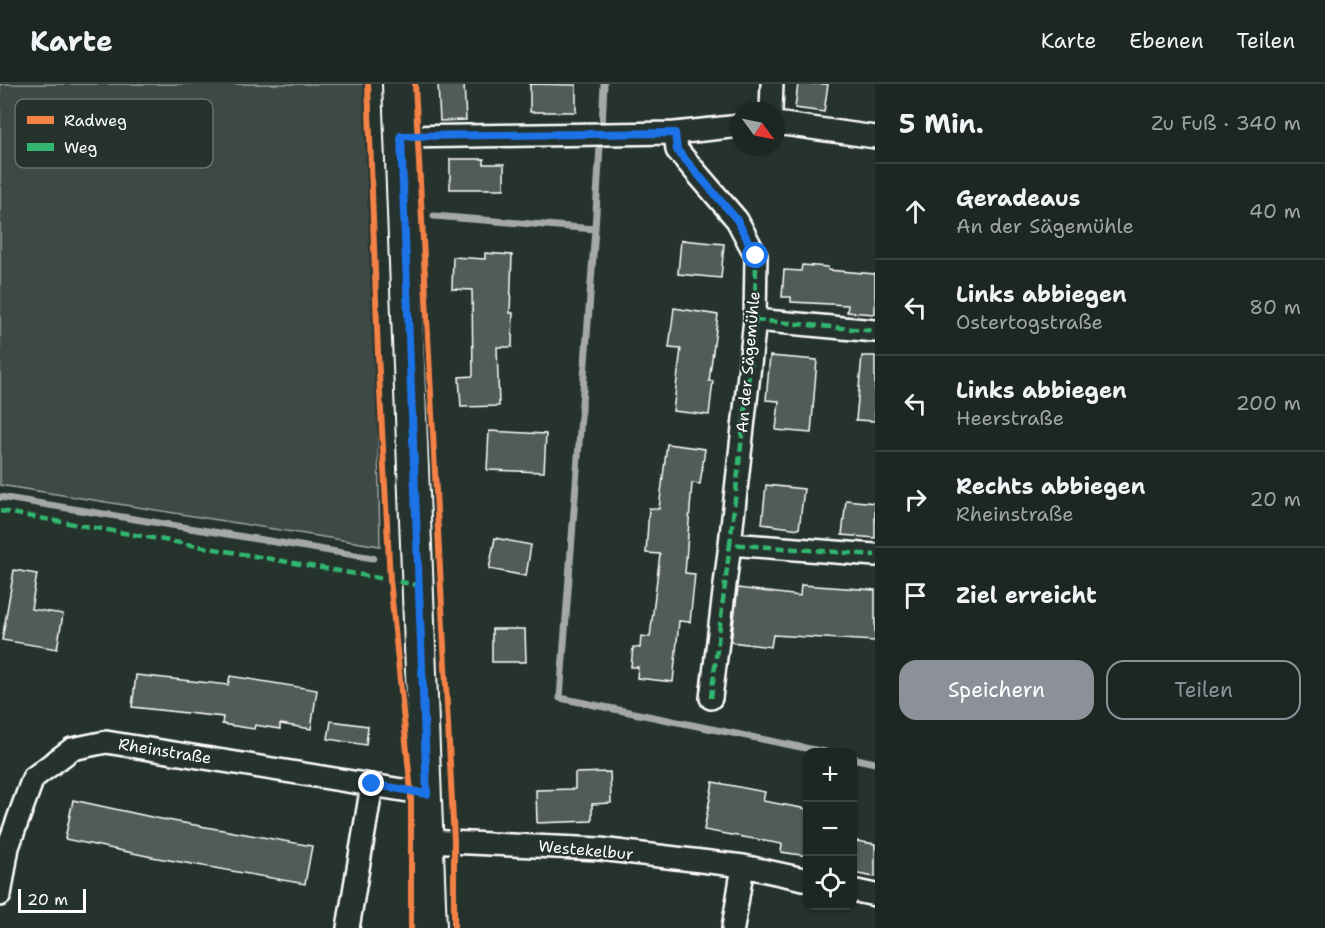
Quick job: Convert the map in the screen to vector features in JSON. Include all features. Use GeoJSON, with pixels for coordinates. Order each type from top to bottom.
{"type":"FeatureCollection","features":[{"type":"Feature","properties":{"kind":"street"},"geometry":{"type":"LineString","coordinates":[[398,84],[431,928]]}},
{"type":"Feature","properties":{"kind":"street"},"geometry":{"type":"LineString","coordinates":[[771,102],[772,84]]}},
{"type":"Feature","properties":{"kind":"street"},"geometry":{"type":"LineString","coordinates":[[785,124],[875,137]]}},
{"type":"Feature","properties":{"kind":"street"},"geometry":{"type":"LineString","coordinates":[[401,136],[675,133],[731,127]]}},
{"type":"Feature","properties":{"kind":"street","name":"An der Sägemühle"},"geometry":{"type":"LineString","coordinates":[[675,133],[677,150],[737,220],[756,256],[754,320],[711,698]]}},
{"type":"Feature","properties":{"kind":"street"},"geometry":{"type":"LineString","coordinates":[[754,320],[875,331]]}},
{"type":"Feature","properties":{"kind":"street"},"geometry":{"type":"LineString","coordinates":[[730,544],[875,555]]}},
{"type":"Feature","properties":{"kind":"street","name":"Rheinstraße"},"geometry":{"type":"LineString","coordinates":[[0,895],[8,847],[33,778],[72,749],[106,742],[427,794]]}},
{"type":"Feature","properties":{"kind":"street"},"geometry":{"type":"LineString","coordinates":[[348,928],[372,784]]}},
{"type":"Feature","properties":{"kind":"street","name":"Westekelbur"},"geometry":{"type":"LineString","coordinates":[[428,841],[600,849],[743,866],[803,879]]}},
{"type":"Feature","properties":{"kind":"street"},"geometry":{"type":"LineString","coordinates":[[733,928],[743,866]]}},
{"type":"Feature","properties":{"kind":"street"},"geometry":{"type":"LineString","coordinates":[[857,891],[875,895]]}},
{"type":"Feature","properties":{"kind":"shaded area"},"geometry":{"type":"Polygon","coordinates":[[[0,84],[371,84],[380,546],[0,485],[0,84]]]}},
{"type":"Feature","properties":{"kind":"building"},"geometry":{"type":"Polygon","coordinates":[[[438,84],[464,84],[466,120],[440,121],[438,84]]]}},
{"type":"Feature","properties":{"kind":"building"},"geometry":{"type":"Polygon","coordinates":[[[530,84],[576,85],[576,112],[530,112],[530,84]]]}},
{"type":"Feature","properties":{"kind":"building"},"geometry":{"type":"Polygon","coordinates":[[[798,84],[828,84],[824,112],[795,108],[798,84]]]}},
{"type":"Feature","properties":{"kind":"building"},"geometry":{"type":"Polygon","coordinates":[[[450,159],[484,159],[484,164],[504,164],[504,189],[450,189],[450,159]]]}},
{"type":"Feature","properties":{"kind":"building"},"geometry":{"type":"Polygon","coordinates":[[[681,240],[724,244],[721,278],[678,274],[681,240]]]}},
{"type":"Feature","properties":{"kind":"building"},"geometry":{"type":"Polygon","coordinates":[[[485,253],[512,255],[510,313],[513,313],[512,347],[497,347],[499,406],[461,407],[459,377],[473,376],[472,290],[452,289],[453,257],[485,259],[485,253]]]}},
{"type":"Feature","properties":{"kind":"building"},"geometry":{"type":"Polygon","coordinates":[[[802,265],[875,274],[875,314],[847,312],[848,305],[791,302],[791,297],[782,297],[784,270],[801,271],[802,265]]]}},
{"type":"Feature","properties":{"kind":"building"},"geometry":{"type":"Polygon","coordinates":[[[674,308],[718,315],[709,381],[713,381],[709,415],[673,411],[681,349],[669,348],[674,308]]]}},
{"type":"Feature","properties":{"kind":"building"},"geometry":{"type":"Polygon","coordinates":[[[770,356],[817,360],[811,433],[776,430],[779,401],[766,400],[770,356]]]}},
{"type":"Feature","properties":{"kind":"building"},"geometry":{"type":"Polygon","coordinates":[[[862,356],[875,356],[875,421],[856,420],[862,356]]]}},
{"type":"Feature","properties":{"kind":"building"},"geometry":{"type":"Polygon","coordinates":[[[489,431],[546,434],[544,472],[487,470],[489,431]]]}},
{"type":"Feature","properties":{"kind":"building"},"geometry":{"type":"Polygon","coordinates":[[[667,444],[705,449],[700,484],[692,483],[685,573],[695,574],[690,622],[679,621],[673,682],[637,678],[638,667],[631,667],[633,647],[640,648],[641,636],[650,637],[660,554],[646,553],[649,508],[659,509],[667,444]]]}},
{"type":"Feature","properties":{"kind":"building"},"geometry":{"type":"Polygon","coordinates":[[[766,485],[804,489],[799,529],[762,524],[766,485]]]}},
{"type":"Feature","properties":{"kind":"building"},"geometry":{"type":"Polygon","coordinates":[[[846,500],[875,503],[875,538],[842,535],[846,500]]]}},
{"type":"Feature","properties":{"kind":"building"},"geometry":{"type":"Polygon","coordinates":[[[495,538],[531,545],[526,576],[489,569],[495,538]]]}},
{"type":"Feature","properties":{"kind":"building"},"geometry":{"type":"Polygon","coordinates":[[[14,570],[37,574],[31,609],[63,614],[57,649],[2,640],[14,570]]]}},
{"type":"Feature","properties":{"kind":"building"},"geometry":{"type":"Polygon","coordinates":[[[801,585],[875,590],[875,641],[773,635],[771,647],[731,642],[738,588],[800,596],[801,585]]]}},
{"type":"Feature","properties":{"kind":"building"},"geometry":{"type":"Polygon","coordinates":[[[492,629],[525,629],[526,662],[492,662],[492,629]]]}},
{"type":"Feature","properties":{"kind":"building"},"geometry":{"type":"Polygon","coordinates":[[[136,675],[228,685],[230,676],[317,690],[311,729],[280,724],[280,729],[255,725],[254,729],[222,724],[223,717],[132,707],[136,675]]]}},
{"type":"Feature","properties":{"kind":"building"},"geometry":{"type":"Polygon","coordinates":[[[331,721],[368,726],[366,745],[328,739],[331,721]]]}},
{"type":"Feature","properties":{"kind":"building"},"geometry":{"type":"Polygon","coordinates":[[[610,772],[611,803],[592,804],[592,821],[537,823],[536,790],[575,789],[575,773],[610,772]]]}},
{"type":"Feature","properties":{"kind":"building"},"geometry":{"type":"Polygon","coordinates":[[[713,782],[765,792],[763,801],[803,808],[803,855],[781,852],[782,844],[704,830],[713,782]]]}},
{"type":"Feature","properties":{"kind":"building"},"geometry":{"type":"Polygon","coordinates":[[[73,800],[156,818],[312,846],[305,884],[65,839],[73,800]]]}},
{"type":"Feature","properties":{"kind":"building"},"geometry":{"type":"Polygon","coordinates":[[[857,841],[875,844],[875,877],[857,874],[857,841]]]}},
{"type":"Feature","properties":{"kind":"waterway"},"geometry":{"type":"LineString","coordinates":[[602,126],[604,84]]}},
{"type":"Feature","properties":{"kind":"waterway"},"geometry":{"type":"LineString","coordinates":[[595,229],[600,146]]}},
{"type":"Feature","properties":{"kind":"waterway"},"geometry":{"type":"LineString","coordinates":[[434,216],[595,229],[560,698],[805,748]]}},
{"type":"Feature","properties":{"kind":"waterway"},"geometry":{"type":"LineString","coordinates":[[0,497],[373,558]]}},
{"type":"Feature","properties":{"kind":"waterway"},"geometry":{"type":"LineString","coordinates":[[857,759],[875,763]]}},
{"type":"Feature","properties":{"kind":"marked path"},"geometry":{"type":"LineString","coordinates":[[675,133],[677,150],[737,220],[756,256],[755,320],[730,544],[875,555]]}},
{"type":"Feature","properties":{"kind":"marked path"},"geometry":{"type":"LineString","coordinates":[[755,320],[875,331]]}},
{"type":"Feature","properties":{"kind":"marked path"},"geometry":{"type":"LineString","coordinates":[[0,511],[418,585]]}},
{"type":"Feature","properties":{"kind":"marked path"},"geometry":{"type":"LineString","coordinates":[[711,698],[730,544]]}},
{"type":"Feature","properties":{"kind":"cycle path"},"geometry":{"type":"LineString","coordinates":[[368,84],[378,354],[390,580],[411,792],[411,928]]}},
{"type":"Feature","properties":{"kind":"cycle path"},"geometry":{"type":"LineString","coordinates":[[415,84],[454,841],[454,928]]}},
{"type":"Feature","properties":{"kind":"route"},"geometry":{"type":"LineString","coordinates":[[372,784],[427,794],[401,136],[675,133],[677,150],[737,220],[756,256]]}}]}
